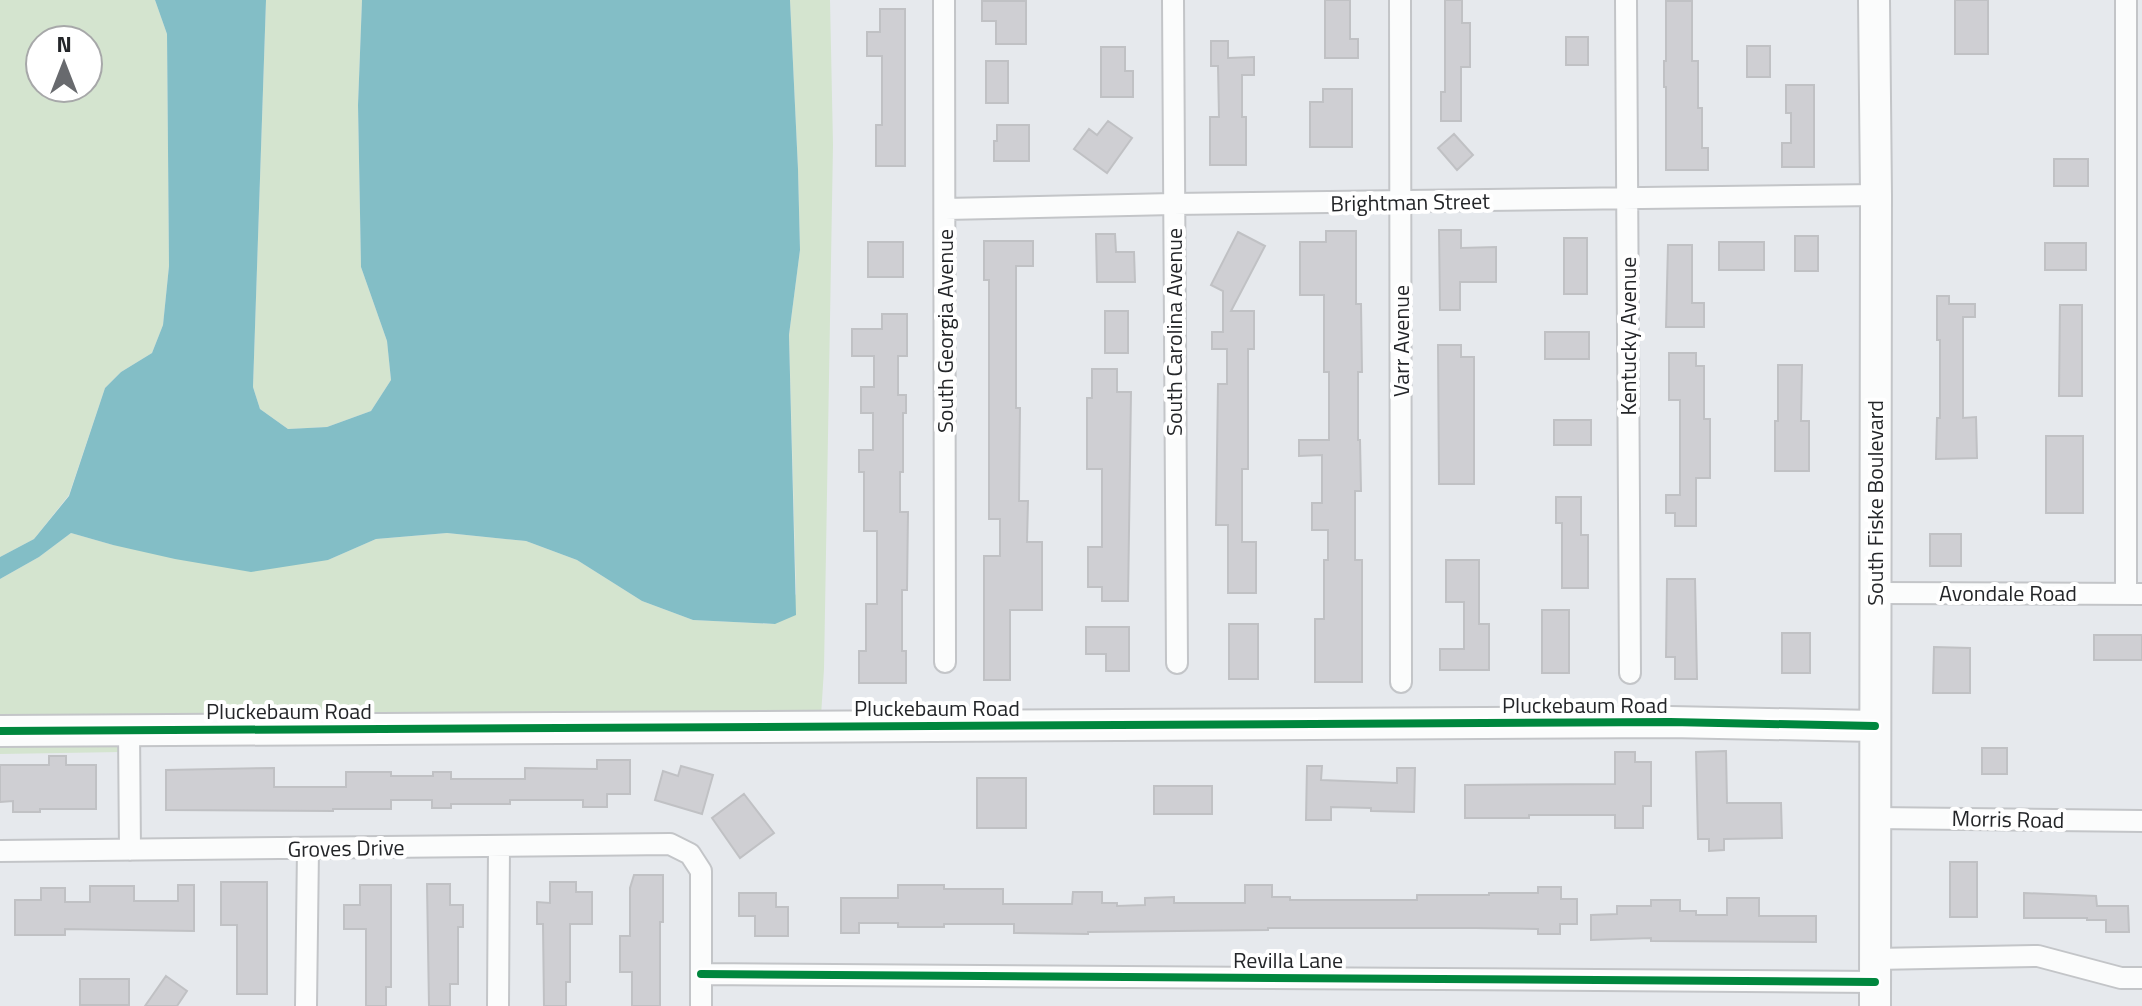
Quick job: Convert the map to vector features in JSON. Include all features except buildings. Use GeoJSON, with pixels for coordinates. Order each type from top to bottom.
{"type":"FeatureCollection","features":[{"type":"Feature","properties":{"kind":"street","name":"South Georgia Avenue"},"geometry":{"type":"LineString","coordinates":[[944,0],[945,662]]}},
{"type":"Feature","properties":{"kind":"street","name":"South Carolina Avenue"},"geometry":{"type":"LineString","coordinates":[[1173,0],[1177,663]]}},
{"type":"Feature","properties":{"kind":"street","name":"Varr Avenue"},"geometry":{"type":"LineString","coordinates":[[1400,0],[1401,682]]}},
{"type":"Feature","properties":{"kind":"street","name":"Kentucky Avenue"},"geometry":{"type":"LineString","coordinates":[[1626,0],[1630,673]]}},
{"type":"Feature","properties":{"kind":"street","name":"South Fiske Boulevard"},"geometry":{"type":"LineString","coordinates":[[1874,0],[1875,982]]}},
{"type":"Feature","properties":{"kind":"street"},"geometry":{"type":"LineString","coordinates":[[2126,0],[2134,367],[2134,594]]}},
{"type":"Feature","properties":{"kind":"street","name":"Brightman Street"},"geometry":{"type":"LineString","coordinates":[[945,209],[1876,195]]}},
{"type":"Feature","properties":{"kind":"street","name":"Avondale Road"},"geometry":{"type":"LineString","coordinates":[[1875,593],[2134,594]]}},
{"type":"Feature","properties":{"kind":"street","name":"Pluckebaum Road"},"geometry":{"type":"LineString","coordinates":[[0,731],[1670,722],[1875,726]]}},
{"type":"Feature","properties":{"kind":"street"},"geometry":{"type":"LineString","coordinates":[[129,729],[130,850]]}},
{"type":"Feature","properties":{"kind":"street","name":"Morris Road"},"geometry":{"type":"LineString","coordinates":[[1875,818],[2142,821]]}},
{"type":"Feature","properties":{"kind":"street","name":"Groves Drive"},"geometry":{"type":"LineString","coordinates":[[0,851],[670,844],[690,854],[701,871],[701,974]]}},
{"type":"Feature","properties":{"kind":"street"},"geometry":{"type":"LineString","coordinates":[[498,1006],[499,846]]}},
{"type":"Feature","properties":{"kind":"street"},"geometry":{"type":"LineString","coordinates":[[306,1006],[308,849]]}},
{"type":"Feature","properties":{"kind":"street","name":"Revilla Lane"},"geometry":{"type":"LineString","coordinates":[[701,974],[1875,982],[2038,956],[2121,978],[2142,978]]}},
{"type":"Feature","properties":{"kind":"street"},"geometry":{"type":"LineString","coordinates":[[701,974],[701,1006]]}},
{"type":"Feature","properties":{"kind":"green space"},"geometry":{"type":"Polygon","coordinates":[[[0,0],[155,0],[167,34],[169,266],[163,325],[152,353],[121,372],[105,388],[69,495],[34,539],[0,557],[0,0]]]}},
{"type":"Feature","properties":{"kind":"green space"},"geometry":{"type":"Polygon","coordinates":[[[266,0],[362,0],[358,105],[361,267],[387,341],[391,380],[371,411],[327,427],[288,429],[260,409],[253,387],[266,0]]]}},
{"type":"Feature","properties":{"kind":"green space"},"geometry":{"type":"Polygon","coordinates":[[[790,0],[830,0],[833,145],[821,716],[0,721],[0,579],[39,557],[71,533],[113,545],[328,560],[376,539],[447,533],[526,541],[577,560],[642,601],[693,620],[774,624],[796,594],[789,335],[800,250],[790,0]]]}},
{"type":"Feature","properties":{"kind":"green space"},"geometry":{"type":"Polygon","coordinates":[[[121,739],[121,752],[0,754],[0,741],[121,739]]]}},
{"type":"Feature","properties":{"kind":"water"},"geometry":{"type":"Polygon","coordinates":[[[155,0],[266,0],[253,387],[260,409],[288,429],[327,427],[371,411],[391,380],[387,341],[361,267],[358,105],[362,0],[790,0],[800,250],[789,335],[796,615],[775,624],[693,620],[642,601],[577,560],[526,541],[447,533],[376,539],[328,560],[251,572],[175,559],[71,533],[39,557],[0,579],[0,557],[34,539],[69,496],[105,388],[121,372],[152,353],[163,325],[169,266],[167,34],[155,0]]]}},
{"type":"Feature","properties":{"kind":"cycle path"},"geometry":{"type":"LineString","coordinates":[[0,731],[1670,722],[1875,726]]}},
{"type":"Feature","properties":{"kind":"cycle path"},"geometry":{"type":"LineString","coordinates":[[701,974],[1875,982]]}}]}
